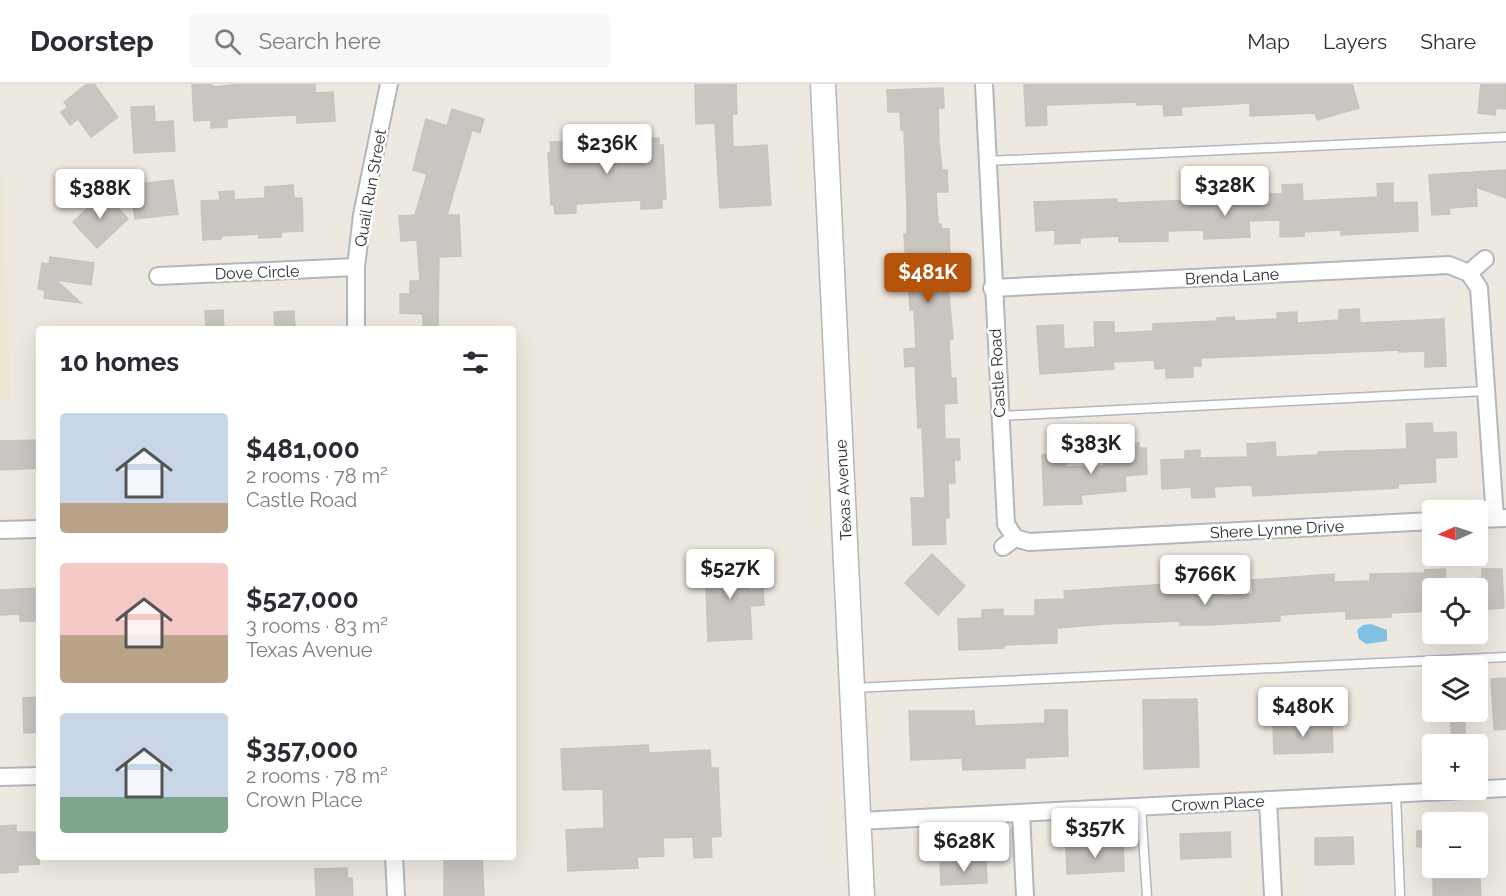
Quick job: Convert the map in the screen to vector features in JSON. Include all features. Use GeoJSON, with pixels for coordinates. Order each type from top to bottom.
{"type":"FeatureCollection","features":[{"type":"Feature","properties":{"kind":"street","name":"Quail Run Street"},"geometry":{"type":"LineString","coordinates":[[356,326],[356,267],[362,215],[389,84]]}},
{"type":"Feature","properties":{"kind":"street","name":"Texas Avenue"},"geometry":{"type":"LineString","coordinates":[[823,84],[862,896]]}},
{"type":"Feature","properties":{"kind":"street","name":"Castle Road"},"geometry":{"type":"LineString","coordinates":[[984,84],[992,288],[1009,542]]}},
{"type":"Feature","properties":{"kind":"street"},"geometry":{"type":"LineString","coordinates":[[1485,259],[1469,273],[1479,288],[1486,392],[1501,518]]}},
{"type":"Feature","properties":{"kind":"street","name":"Brenda Lane"},"geometry":{"type":"LineString","coordinates":[[992,288],[1449,265],[1469,273]]}},
{"type":"Feature","properties":{"kind":"street","name":"Dove Circle"},"geometry":{"type":"LineString","coordinates":[[158,276],[356,267]]}},
{"type":"Feature","properties":{"kind":"street","name":"Shere Lynne Drive"},"geometry":{"type":"LineString","coordinates":[[1009,542],[1422,522]]}},
{"type":"Feature","properties":{"kind":"street"},"geometry":{"type":"LineString","coordinates":[[0,530],[36,529]]}},
{"type":"Feature","properties":{"kind":"street"},"geometry":{"type":"LineString","coordinates":[[0,777],[36,776]]}},
{"type":"Feature","properties":{"kind":"street","name":"Crown Place"},"geometry":{"type":"LineString","coordinates":[[859,821],[1506,788]]}},
{"type":"Feature","properties":{"kind":"street"},"geometry":{"type":"LineString","coordinates":[[1268,800],[1273,896]]}},
{"type":"Feature","properties":{"kind":"street"},"geometry":{"type":"LineString","coordinates":[[1021,813],[1025,896]]}},
{"type":"Feature","properties":{"kind":"street"},"geometry":{"type":"LineString","coordinates":[[394,860],[396,896]]}},
{"type":"Feature","properties":{"kind":"lane"},"geometry":{"type":"LineString","coordinates":[[987,161],[1506,136]]}},
{"type":"Feature","properties":{"kind":"lane"},"geometry":{"type":"LineString","coordinates":[[1000,416],[1486,392]]}},
{"type":"Feature","properties":{"kind":"lane"},"geometry":{"type":"LineString","coordinates":[[852,688],[1506,657]]}},
{"type":"Feature","properties":{"kind":"lane"},"geometry":{"type":"LineString","coordinates":[[1396,793],[1400,896]]}},
{"type":"Feature","properties":{"kind":"lane"},"geometry":{"type":"LineString","coordinates":[[1141,807],[1147,896]]}},
{"type":"Feature","properties":{"kind":"shaded area"},"geometry":{"type":"Polygon","coordinates":[[[0,136],[11,400],[0,400],[0,136]]]}},
{"type":"Feature","properties":{"kind":"water"},"geometry":{"type":"Polygon","coordinates":[[[1371,624],[1387,630],[1387,641],[1366,644],[1359,639],[1357,630],[1363,625],[1371,624]]]}},
{"type":"Feature","properties":{"kind":"building"},"geometry":{"type":"Polygon","coordinates":[[[87,84],[94,84],[118,117],[91,137],[78,119],[70,125],[61,112],[68,107],[64,102],[87,84]]]}},
{"type":"Feature","properties":{"kind":"building"},"geometry":{"type":"Polygon","coordinates":[[[192,84],[212,84],[212,87],[242,84],[315,84],[315,93],[333,92],[335,121],[297,123],[297,115],[236,118],[227,119],[227,127],[211,128],[211,120],[194,121],[192,84]]]}},
{"type":"Feature","properties":{"kind":"building"},"geometry":{"type":"Polygon","coordinates":[[[695,84],[736,84],[737,114],[732,114],[733,147],[767,145],[771,205],[720,208],[715,123],[696,124],[695,84]]]}},
{"type":"Feature","properties":{"kind":"building"},"geometry":{"type":"Polygon","coordinates":[[[1024,84],[1352,84],[1359,108],[1317,120],[1315,113],[1250,116],[1250,103],[1181,107],[1182,115],[1164,116],[1163,104],[1137,105],[1137,102],[1046,105],[1047,125],[1026,126],[1024,84]]]}},
{"type":"Feature","properties":{"kind":"building"},"geometry":{"type":"Polygon","coordinates":[[[1481,84],[1506,84],[1506,109],[1496,108],[1495,115],[1478,113],[1481,84]]]}},
{"type":"Feature","properties":{"kind":"building"},"geometry":{"type":"Polygon","coordinates":[[[943,88],[944,108],[938,108],[939,143],[942,170],[947,170],[948,192],[936,192],[938,224],[941,224],[941,229],[949,229],[951,283],[948,283],[953,339],[949,340],[951,378],[956,378],[957,403],[944,404],[945,439],[959,439],[960,460],[954,460],[955,483],[948,483],[949,518],[945,518],[946,544],[913,545],[911,498],[925,498],[922,427],[918,428],[915,366],[905,367],[904,349],[916,348],[914,310],[910,310],[909,290],[895,291],[894,266],[906,265],[904,234],[907,234],[907,208],[904,130],[901,130],[900,112],[888,112],[887,90],[943,88]]]}},
{"type":"Feature","properties":{"kind":"building"},"geometry":{"type":"Polygon","coordinates":[[[154,106],[155,122],[173,121],[175,151],[134,153],[131,107],[154,106]]]}},
{"type":"Feature","properties":{"kind":"building"},"geometry":{"type":"Polygon","coordinates":[[[452,109],[484,119],[480,133],[472,130],[447,215],[459,215],[461,256],[439,257],[438,326],[423,326],[423,314],[400,313],[400,294],[410,294],[410,281],[420,281],[417,240],[401,241],[399,216],[415,215],[427,174],[413,170],[426,119],[447,126],[452,109]]]}},
{"type":"Feature","properties":{"kind":"building"},"geometry":{"type":"Polygon","coordinates":[[[659,138],[659,145],[663,145],[666,199],[662,199],[662,208],[641,209],[641,200],[576,204],[576,213],[555,214],[554,205],[551,205],[548,153],[551,152],[550,142],[573,141],[573,151],[637,147],[637,139],[659,138]]]}},
{"type":"Feature","properties":{"kind":"building"},"geometry":{"type":"Polygon","coordinates":[[[1506,170],[1506,198],[1476,187],[1477,206],[1449,208],[1450,214],[1432,215],[1429,175],[1506,170]]]}},
{"type":"Feature","properties":{"kind":"building"},"geometry":{"type":"Polygon","coordinates":[[[173,180],[178,214],[135,219],[130,185],[173,180]]]}},
{"type":"Feature","properties":{"kind":"building"},"geometry":{"type":"Polygon","coordinates":[[[1393,183],[1393,203],[1417,202],[1418,231],[1341,235],[1341,230],[1304,232],[1304,236],[1280,237],[1280,220],[1249,221],[1250,237],[1204,239],[1204,230],[1168,231],[1168,241],[1119,242],[1119,236],[1080,238],[1080,243],[1055,244],[1055,230],[1036,231],[1034,202],[1117,199],[1117,203],[1191,200],[1191,206],[1263,203],[1263,194],[1283,194],[1282,185],[1302,184],[1303,201],[1378,197],[1377,184],[1393,183]]]}},
{"type":"Feature","properties":{"kind":"building"},"geometry":{"type":"Polygon","coordinates":[[[293,185],[294,198],[302,198],[303,231],[281,232],[281,237],[259,238],[259,234],[221,236],[221,239],[203,240],[201,201],[220,200],[219,192],[234,191],[234,200],[265,198],[265,187],[293,185]]]}},
{"type":"Feature","properties":{"kind":"building"},"geometry":{"type":"Polygon","coordinates":[[[104,193],[128,219],[97,248],[73,222],[104,193]]]}},
{"type":"Feature","properties":{"kind":"building"},"geometry":{"type":"Polygon","coordinates":[[[50,257],[94,263],[91,285],[56,280],[81,303],[44,298],[45,290],[38,289],[42,263],[49,264],[50,257]]]}},
{"type":"Feature","properties":{"kind":"building"},"geometry":{"type":"Polygon","coordinates":[[[1359,309],[1360,323],[1444,319],[1446,366],[1425,367],[1425,351],[1399,352],[1399,350],[1201,358],[1201,366],[1193,366],[1193,377],[1166,378],[1166,368],[1155,369],[1154,360],[1113,362],[1114,369],[1040,374],[1037,326],[1063,325],[1064,349],[1095,347],[1094,322],[1114,322],[1114,333],[1153,331],[1153,324],[1217,321],[1217,318],[1234,317],[1235,321],[1277,319],[1277,313],[1297,312],[1297,323],[1339,320],[1339,310],[1359,309]]]}},
{"type":"Feature","properties":{"kind":"building"},"geometry":{"type":"Polygon","coordinates":[[[223,310],[224,326],[206,326],[205,311],[223,310]]]}},
{"type":"Feature","properties":{"kind":"building"},"geometry":{"type":"Polygon","coordinates":[[[294,311],[295,326],[275,326],[274,312],[294,311]]]}},
{"type":"Feature","properties":{"kind":"building"},"geometry":{"type":"Polygon","coordinates":[[[1432,423],[1433,433],[1456,432],[1457,457],[1435,458],[1436,482],[1398,484],[1398,488],[1253,496],[1252,485],[1214,487],[1215,497],[1192,498],[1191,487],[1162,489],[1161,460],[1185,459],[1185,451],[1200,450],[1200,458],[1248,457],[1247,444],[1275,442],[1276,457],[1318,455],[1318,452],[1407,449],[1406,424],[1432,423]]]}},
{"type":"Feature","properties":{"kind":"building"},"geometry":{"type":"Polygon","coordinates":[[[36,440],[36,468],[0,470],[0,441],[36,440]]]}},
{"type":"Feature","properties":{"kind":"building"},"geometry":{"type":"Polygon","coordinates":[[[1139,443],[1139,448],[1146,448],[1147,474],[1125,476],[1126,491],[1081,495],[1082,504],[1044,505],[1042,455],[1065,454],[1066,467],[1104,466],[1103,450],[1120,449],[1119,444],[1139,443]]]}},
{"type":"Feature","properties":{"kind":"building"},"geometry":{"type":"Polygon","coordinates":[[[932,554],[965,586],[938,615],[905,583],[932,554]]]}},
{"type":"Feature","properties":{"kind":"building"},"geometry":{"type":"Polygon","coordinates":[[[748,558],[749,590],[763,589],[764,605],[750,606],[752,639],[708,641],[705,560],[748,558]]]}},
{"type":"Feature","properties":{"kind":"building"},"geometry":{"type":"Polygon","coordinates":[[[1445,569],[1445,578],[1422,578],[1422,611],[1391,613],[1391,617],[1346,619],[1346,611],[1280,615],[1280,621],[1208,625],[1180,625],[1180,621],[1106,624],[1057,628],[1057,643],[959,650],[958,619],[982,618],[982,610],[1003,609],[1003,616],[1035,616],[1035,600],[1065,599],[1064,591],[1167,584],[1168,593],[1222,591],[1222,596],[1253,594],[1252,580],[1334,574],[1334,582],[1370,581],[1370,574],[1425,573],[1425,570],[1445,569]]]}},
{"type":"Feature","properties":{"kind":"building"},"geometry":{"type":"Polygon","coordinates":[[[1482,569],[1502,569],[1504,608],[1488,609],[1488,578],[1482,578],[1482,569]]]}},
{"type":"Feature","properties":{"kind":"building"},"geometry":{"type":"Polygon","coordinates":[[[36,588],[36,621],[20,621],[20,614],[0,615],[0,590],[36,588]]]}},
{"type":"Feature","properties":{"kind":"building"},"geometry":{"type":"Polygon","coordinates":[[[1506,678],[1506,729],[1494,730],[1491,679],[1506,678]]]}},
{"type":"Feature","properties":{"kind":"building"},"geometry":{"type":"Polygon","coordinates":[[[36,697],[36,732],[24,733],[23,698],[36,697]]]}},
{"type":"Feature","properties":{"kind":"building"},"geometry":{"type":"Polygon","coordinates":[[[1197,699],[1199,767],[1144,769],[1143,700],[1197,699]]]}},
{"type":"Feature","properties":{"kind":"building"},"geometry":{"type":"Polygon","coordinates":[[[1045,710],[1067,710],[1068,756],[1025,758],[1025,768],[963,770],[962,758],[911,760],[909,711],[974,711],[975,726],[1045,723],[1045,710]]]}},
{"type":"Feature","properties":{"kind":"building"},"geometry":{"type":"Polygon","coordinates":[[[1332,722],[1333,752],[1274,754],[1273,725],[1332,722]]]}},
{"type":"Feature","properties":{"kind":"building"},"geometry":{"type":"Polygon","coordinates":[[[1451,722],[1465,722],[1465,734],[1451,734],[1451,722]]]}},
{"type":"Feature","properties":{"kind":"building"},"geometry":{"type":"Polygon","coordinates":[[[648,745],[649,753],[710,750],[711,768],[718,768],[721,836],[711,837],[712,857],[694,858],[693,837],[663,838],[664,856],[637,857],[638,868],[568,871],[566,830],[604,828],[603,789],[563,790],[561,749],[648,745]]]}},
{"type":"Feature","properties":{"kind":"building"},"geometry":{"type":"Polygon","coordinates":[[[16,825],[16,832],[36,832],[36,860],[39,860],[39,864],[18,865],[18,872],[0,873],[0,826],[16,825]]]}},
{"type":"Feature","properties":{"kind":"building"},"geometry":{"type":"Polygon","coordinates":[[[1417,831],[1422,831],[1422,847],[1417,847],[1417,831]]]}},
{"type":"Feature","properties":{"kind":"building"},"geometry":{"type":"Polygon","coordinates":[[[1230,832],[1231,857],[1181,859],[1180,834],[1230,832]]]}},
{"type":"Feature","properties":{"kind":"building"},"geometry":{"type":"Polygon","coordinates":[[[1353,837],[1354,864],[1315,865],[1315,838],[1353,837]]]}},
{"type":"Feature","properties":{"kind":"building"},"geometry":{"type":"Polygon","coordinates":[[[1123,843],[1124,871],[1067,874],[1066,847],[1123,843]]]}},
{"type":"Feature","properties":{"kind":"building"},"geometry":{"type":"Polygon","coordinates":[[[444,860],[482,860],[484,896],[444,896],[444,860]]]}},
{"type":"Feature","properties":{"kind":"building"},"geometry":{"type":"Polygon","coordinates":[[[986,861],[987,883],[941,885],[940,863],[986,861]]]}},
{"type":"Feature","properties":{"kind":"building"},"geometry":{"type":"Polygon","coordinates":[[[347,868],[347,878],[352,878],[353,896],[316,896],[315,869],[347,868]]]}},
{"type":"Feature","properties":{"kind":"building"},"geometry":{"type":"Polygon","coordinates":[[[1433,879],[1480,879],[1481,896],[1433,896],[1433,879]]]}}]}
